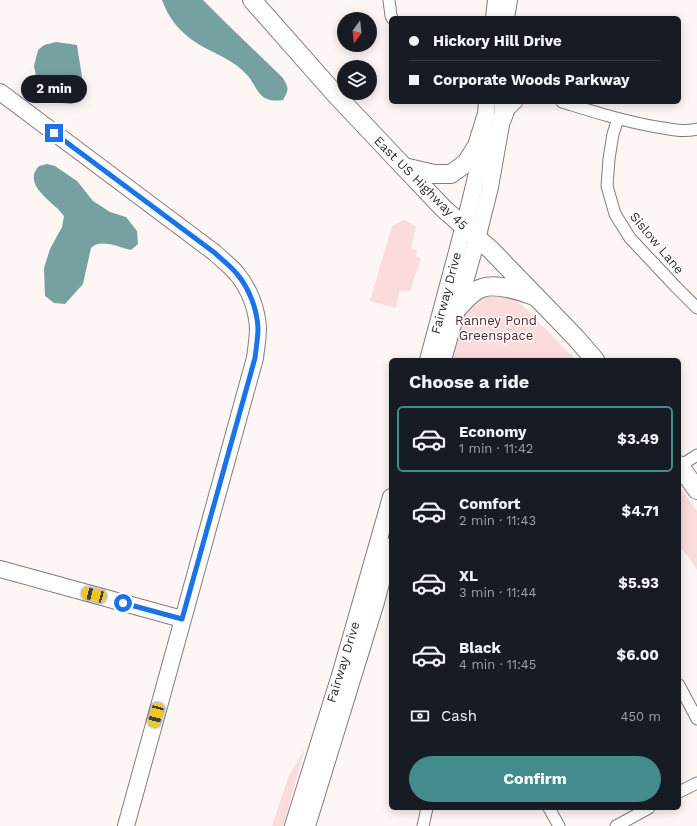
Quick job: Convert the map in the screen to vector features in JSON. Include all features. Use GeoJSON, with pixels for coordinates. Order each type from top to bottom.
{"type":"FeatureCollection","features":[{"type":"Feature","properties":{"kind":"main road","name":"East US Highway 45"},"geometry":{"type":"LineString","coordinates":[[252,0],[336,95],[404,167],[444,209],[490,250],[537,297],[576,338],[592,358]]}},
{"type":"Feature","properties":{"kind":"main road"},"geometry":{"type":"LineString","coordinates":[[494,16],[496,0]]}},
{"type":"Feature","properties":{"kind":"main road"},"geometry":{"type":"LineString","coordinates":[[506,16],[509,0]]}},
{"type":"Feature","properties":{"kind":"main road"},"geometry":{"type":"LineString","coordinates":[[0,92],[215,253],[244,283],[256,312],[258,328],[255,358],[126,826]]}},
{"type":"Feature","properties":{"kind":"main road","name":"Fairway Drive"},"geometry":{"type":"LineString","coordinates":[[443,358],[490,188],[502,119],[503,104]]}},
{"type":"Feature","properties":{"kind":"main road"},"geometry":{"type":"LineString","coordinates":[[404,167],[434,174],[451,174],[466,163],[477,146],[486,110]]}},
{"type":"Feature","properties":{"kind":"main road","name":"Fairway Drive"},"geometry":{"type":"LineString","coordinates":[[429,358],[474,187],[481,153],[486,110]]}},
{"type":"Feature","properties":{"kind":"main road"},"geometry":{"type":"LineString","coordinates":[[456,310],[469,297],[481,288],[486,287],[511,289],[537,297]]}},
{"type":"Feature","properties":{"kind":"main road"},"geometry":{"type":"LineString","coordinates":[[681,466],[697,490]]}},
{"type":"Feature","properties":{"kind":"main road","name":"Fairway Drive"},"geometry":{"type":"LineString","coordinates":[[294,826],[389,514]]}},
{"type":"Feature","properties":{"kind":"main road","name":"Fairway Drive"},"geometry":{"type":"LineString","coordinates":[[307,826],[376,602],[389,553]]}},
{"type":"Feature","properties":{"kind":"main road"},"geometry":{"type":"LineString","coordinates":[[0,569],[182,619]]}},
{"type":"Feature","properties":{"kind":"street"},"geometry":{"type":"LineString","coordinates":[[389,0],[391,16]]}},
{"type":"Feature","properties":{"kind":"street"},"geometry":{"type":"LineString","coordinates":[[493,171],[498,166],[501,157],[505,122],[510,110],[515,104]]}},
{"type":"Feature","properties":{"kind":"street"},"geometry":{"type":"LineString","coordinates":[[569,104],[618,119],[652,126],[687,131],[697,129]]}},
{"type":"Feature","properties":{"kind":"street","name":"Sislow Lane"},"geometry":{"type":"LineString","coordinates":[[618,119],[613,134],[609,159],[608,179],[608,186],[615,214],[630,238],[697,308]]}},
{"type":"Feature","properties":{"kind":"street"},"geometry":{"type":"LineString","coordinates":[[681,464],[697,455]]}},
{"type":"Feature","properties":{"kind":"street"},"geometry":{"type":"LineString","coordinates":[[681,689],[697,719]]}},
{"type":"Feature","properties":{"kind":"street"},"geometry":{"type":"LineString","coordinates":[[681,791],[697,783]]}},
{"type":"Feature","properties":{"kind":"street"},"geometry":{"type":"LineString","coordinates":[[423,826],[427,810]]}},
{"type":"Feature","properties":{"kind":"street"},"geometry":{"type":"LineString","coordinates":[[550,810],[559,826]]}},
{"type":"Feature","properties":{"kind":"street"},"geometry":{"type":"LineString","coordinates":[[616,826],[645,810]]}},
{"type":"Feature","properties":{"kind":"green space"},"geometry":{"type":"Polygon","coordinates":[[[404,220],[416,226],[411,249],[417,250],[416,257],[421,258],[410,291],[400,291],[396,308],[370,301],[392,226],[404,220]]]}},
{"type":"Feature","properties":{"kind":"green space","name":"Ranney Pond Greenspace"},"geometry":{"type":"Polygon","coordinates":[[[493,294],[509,296],[523,306],[574,358],[450,358],[465,311],[480,298],[493,294]]]}},
{"type":"Feature","properties":{"kind":"green space"},"geometry":{"type":"Polygon","coordinates":[[[681,489],[697,511],[697,570],[681,548],[681,489]]]}},
{"type":"Feature","properties":{"kind":"green space"},"geometry":{"type":"Polygon","coordinates":[[[305,748],[283,826],[272,826],[288,778],[305,748]]]}},
{"type":"Feature","properties":{"kind":"water"},"geometry":{"type":"Polygon","coordinates":[[[162,0],[203,0],[283,78],[288,89],[283,100],[276,101],[262,96],[248,76],[237,66],[185,35],[174,23],[162,0]]]}},
{"type":"Feature","properties":{"kind":"water"},"geometry":{"type":"Polygon","coordinates":[[[56,42],[77,45],[82,77],[78,100],[72,104],[62,103],[41,83],[36,76],[34,66],[38,50],[44,45],[56,42]]]}},
{"type":"Feature","properties":{"kind":"water"},"geometry":{"type":"Polygon","coordinates":[[[47,164],[55,166],[77,181],[93,201],[110,212],[126,217],[137,231],[138,244],[131,250],[104,243],[95,245],[91,248],[83,284],[65,304],[54,303],[45,296],[44,268],[50,249],[62,227],[64,216],[35,184],[35,171],[39,166],[47,164]]]}},
{"type":"Feature","properties":{"kind":"route"},"geometry":{"type":"LineString","coordinates":[[54,133],[215,253],[244,283],[256,312],[258,328],[255,358],[182,619],[123,603]]}}]}
